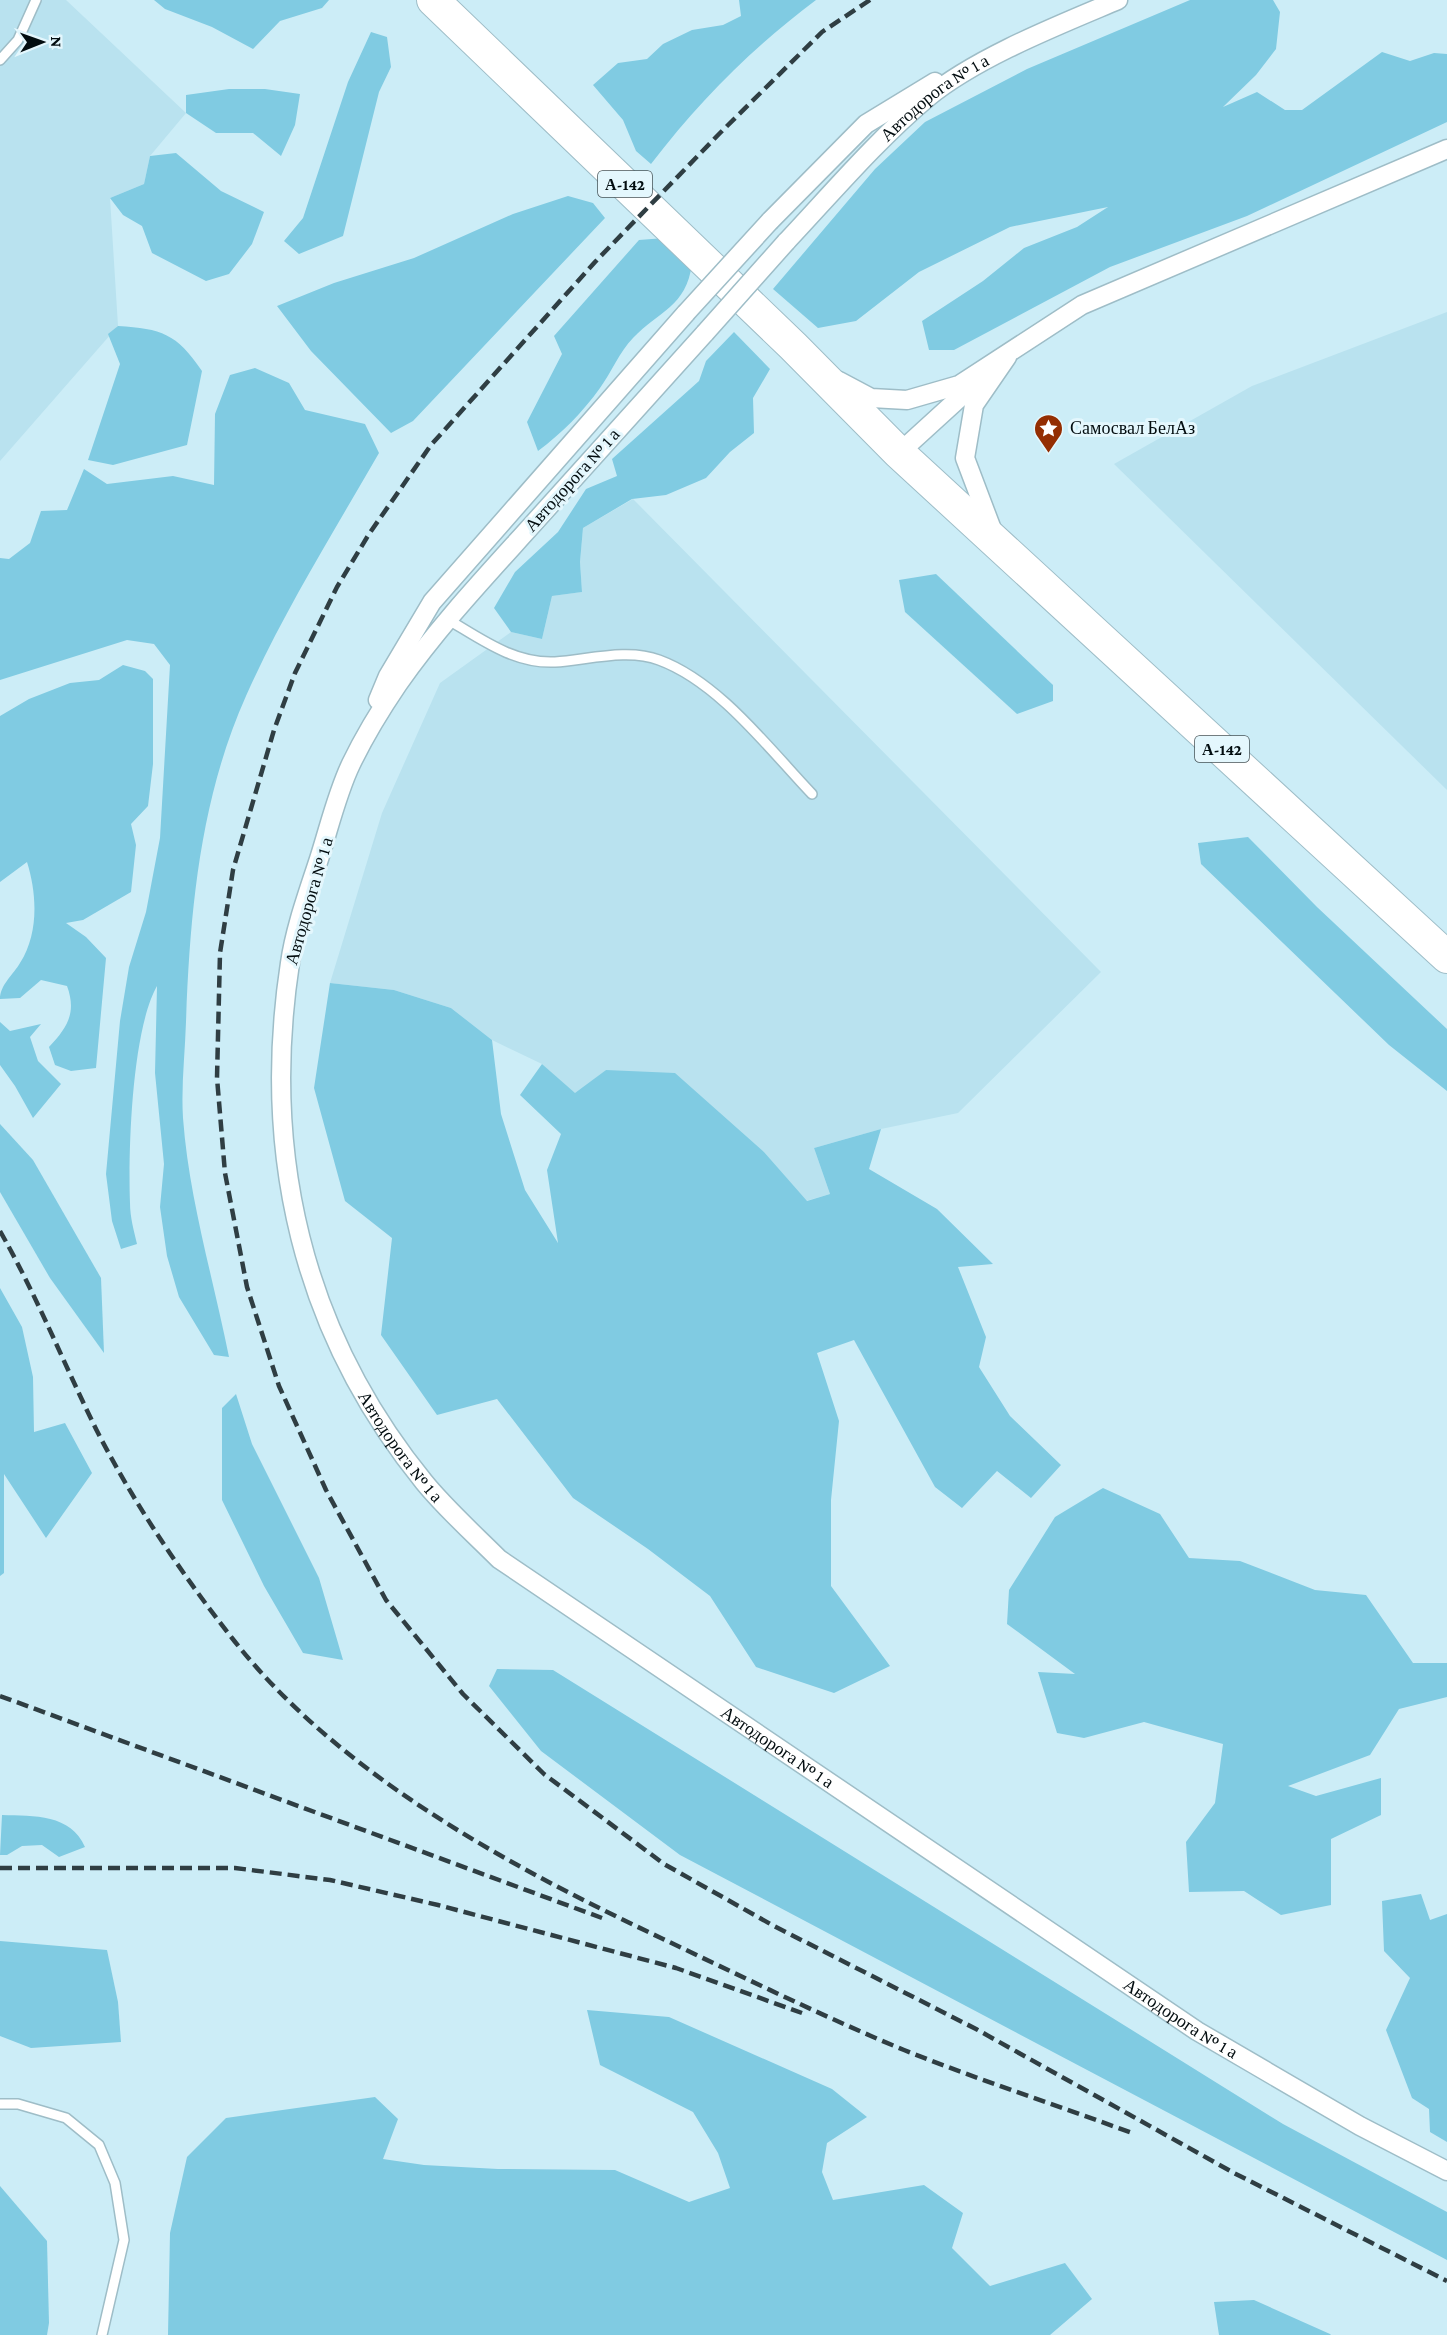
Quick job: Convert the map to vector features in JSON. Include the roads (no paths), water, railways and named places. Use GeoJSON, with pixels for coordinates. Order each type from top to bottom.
{"type":"FeatureCollection","features":[{"type":"Feature","properties":{"kind":"highway","name":"А-142"},"geometry":{"type":"LineString","coordinates":[[433,0],[816,369],[899,453],[1447,957]]}},
{"type":"Feature","properties":{"kind":"street","name":"Автодорога № 1 а"},"geometry":{"type":"LineString","coordinates":[[1118,0],[994,56],[929,97],[882,139],[786,242],[447,619],[397,686],[350,765],[306,898],[290,962],[281,1097],[286,1161],[294,1219],[310,1277],[335,1340],[366,1398],[424,1482],[499,1559],[1187,2024],[1360,2126],[1447,2171]]}},
{"type":"Feature","properties":{"kind":"street"},"geometry":{"type":"LineString","coordinates":[[350,765],[388,676],[432,602],[770,220],[866,124],[922,88],[994,56]]}},
{"type":"Feature","properties":{"kind":"street"},"geometry":{"type":"LineString","coordinates":[[816,369],[872,398],[908,400],[959,385],[1082,305],[1447,149]]}},
{"type":"Feature","properties":{"kind":"street"},"geometry":{"type":"LineString","coordinates":[[899,453],[1013,348]]}},
{"type":"Feature","properties":{"kind":"street"},"geometry":{"type":"LineString","coordinates":[[996,542],[965,458],[974,405],[1013,348]]}},
{"type":"Feature","properties":{"kind":"lane"},"geometry":{"type":"LineString","coordinates":[[0,60],[18,40],[36,0]]}},
{"type":"Feature","properties":{"kind":"lane"},"geometry":{"type":"LineString","coordinates":[[447,619],[511,657],[554,662],[605,655],[658,659],[706,684],[812,794]]}},
{"type":"Feature","properties":{"kind":"lane"},"geometry":{"type":"LineString","coordinates":[[0,2104],[18,2104],[66,2118],[99,2145],[116,2183],[124,2240],[102,2335]]}},
{"type":"Feature","properties":{"kind":"railway"},"geometry":{"type":"LineString","coordinates":[[870,0],[822,32],[720,133],[595,262],[431,445],[369,534],[337,587],[295,673],[274,730],[233,870],[220,953],[217,1078],[225,1173],[247,1287],[279,1386],[326,1490],[386,1600],[463,1694],[544,1774],[664,1864],[774,1926],[976,2029],[1234,2173],[1447,2281]]}},
{"type":"Feature","properties":{"kind":"railway"},"geometry":{"type":"LineString","coordinates":[[0,1231],[26,1280],[110,1456],[176,1563],[232,1638],[275,1687],[323,1733],[375,1774],[487,1848],[605,1911],[843,2024],[904,2050],[1132,2133]]}},
{"type":"Feature","properties":{"kind":"railway"},"geometry":{"type":"LineString","coordinates":[[0,1696],[602,1918]]}},
{"type":"Feature","properties":{"kind":"railway"},"geometry":{"type":"LineString","coordinates":[[0,1868],[235,1868],[330,1880],[438,1905],[676,1968],[802,2013]]}},
{"type":"Feature","properties":{"kind":"place","name":"Самосвал БелАз"},"geometry":{"type":"Point","coordinates":[1049,454]}}]}
